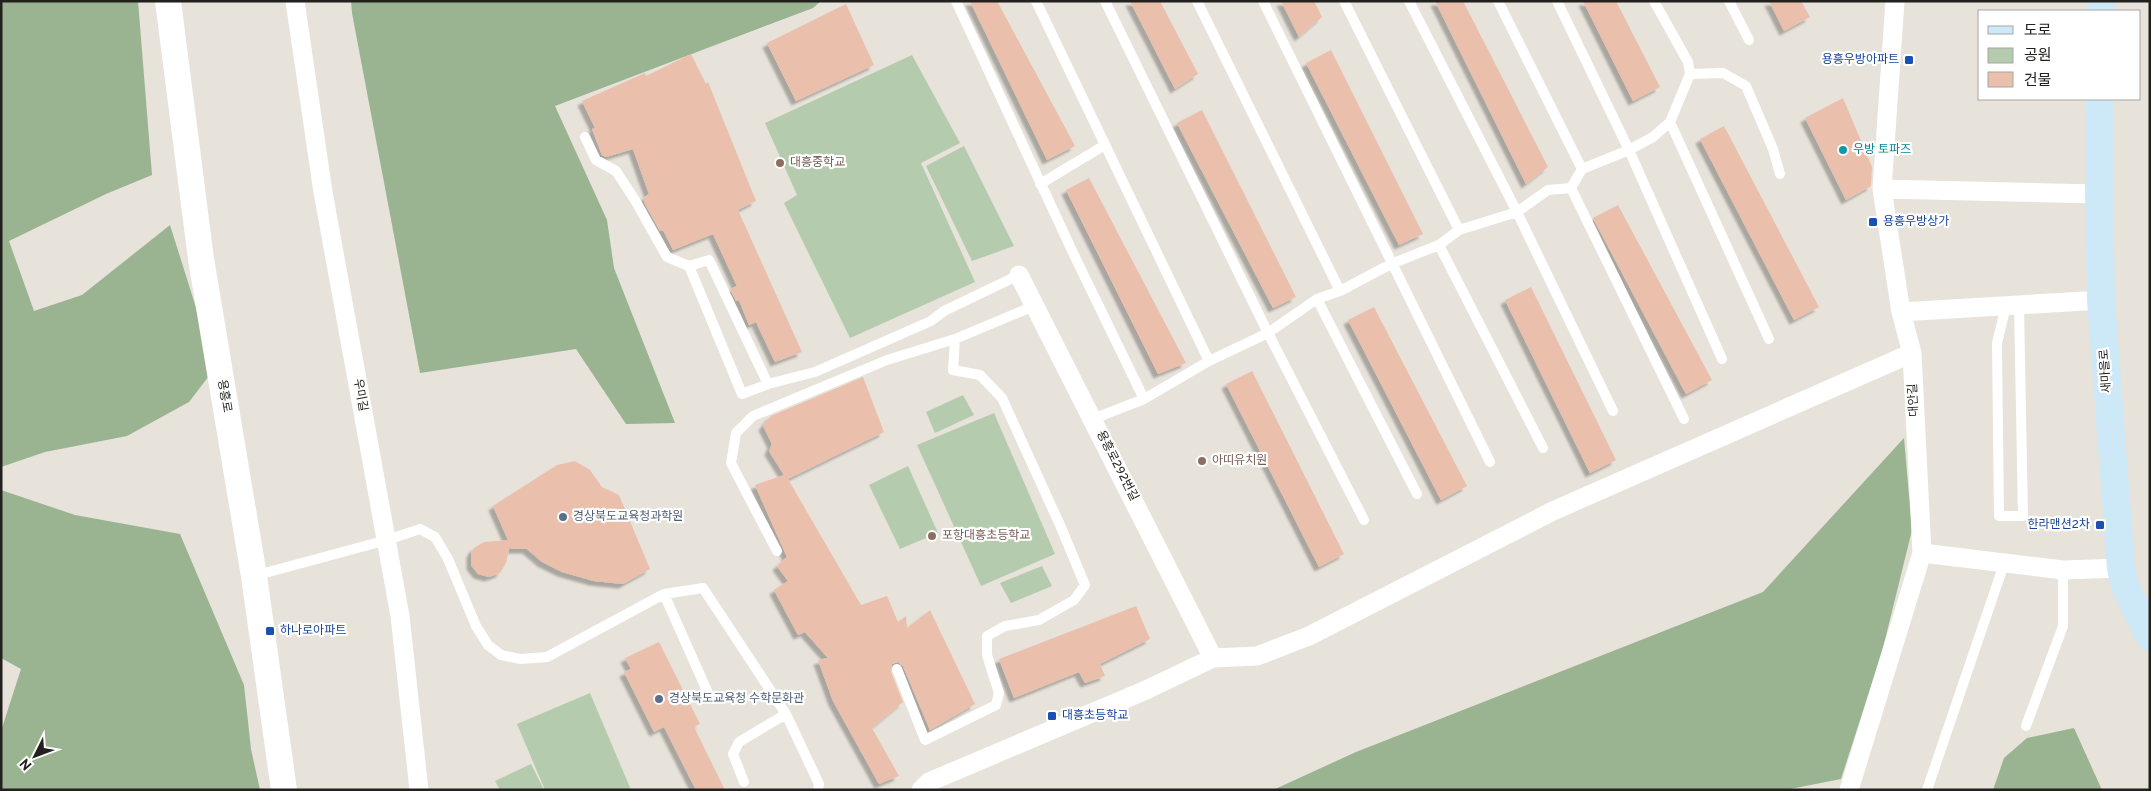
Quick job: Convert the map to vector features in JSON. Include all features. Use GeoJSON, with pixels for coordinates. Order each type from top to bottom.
{"type":"FeatureCollection","features":[{"type":"Feature","properties":{"kind":"main road","name":"용흥로"},"geometry":{"type":"LineString","coordinates":[[168,1],[200,259],[254,576],[284,790]]}},
{"type":"Feature","properties":{"kind":"main road","name":"새마을로"},"geometry":{"type":"LineString","coordinates":[[2100,100],[2101,300],[2121,568],[2125,586],[2150,637]]}},
{"type":"Feature","properties":{"kind":"street","name":"우미길"},"geometry":{"type":"LineString","coordinates":[[294,1],[323,192],[400,616],[419,790]]}},
{"type":"Feature","properties":{"kind":"street","name":"대안길"},"geometry":{"type":"LineString","coordinates":[[1849,790],[1922,553],[1912,353],[1901,312],[1882,189],[1895,1]]}},
{"type":"Feature","properties":{"kind":"street"},"geometry":{"type":"LineString","coordinates":[[1882,189],[2099,194]]}},
{"type":"Feature","properties":{"kind":"street","name":"용흥로292번길"},"geometry":{"type":"LineString","coordinates":[[1019,275],[1213,658]]}},
{"type":"Feature","properties":{"kind":"street"},"geometry":{"type":"LineString","coordinates":[[1901,312],[2101,300]]}},
{"type":"Feature","properties":{"kind":"street"},"geometry":{"type":"LineString","coordinates":[[921,790],[929,782],[1146,690],[1213,658],[1257,656],[1309,636],[1553,511],[1912,353]]}},
{"type":"Feature","properties":{"kind":"street"},"geometry":{"type":"LineString","coordinates":[[1922,553],[2062,570],[2121,568]]}},
{"type":"Feature","properties":{"kind":"lane"},"geometry":{"type":"LineString","coordinates":[[956,1],[1040,184],[1144,398]]}},
{"type":"Feature","properties":{"kind":"lane"},"geometry":{"type":"LineString","coordinates":[[1036,1],[1209,362]]}},
{"type":"Feature","properties":{"kind":"lane"},"geometry":{"type":"LineString","coordinates":[[1104,1],[1268,333],[1364,520]]}},
{"type":"Feature","properties":{"kind":"lane"},"geometry":{"type":"LineString","coordinates":[[1197,1],[1340,291]]}},
{"type":"Feature","properties":{"kind":"lane"},"geometry":{"type":"LineString","coordinates":[[1263,1],[1490,462]]}},
{"type":"Feature","properties":{"kind":"lane"},"geometry":{"type":"LineString","coordinates":[[1344,1],[1459,230]]}},
{"type":"Feature","properties":{"kind":"lane"},"geometry":{"type":"LineString","coordinates":[[1409,1],[1517,212],[1613,411]]}},
{"type":"Feature","properties":{"kind":"lane"},"geometry":{"type":"LineString","coordinates":[[1498,1],[1582,169]]}},
{"type":"Feature","properties":{"kind":"lane"},"geometry":{"type":"LineString","coordinates":[[1557,1],[1630,150],[1722,358]]}},
{"type":"Feature","properties":{"kind":"lane"},"geometry":{"type":"LineString","coordinates":[[1571,188],[1582,169],[1630,150],[1653,136],[1670,122],[1690,74],[1688,62],[1654,1]]}},
{"type":"Feature","properties":{"kind":"lane"},"geometry":{"type":"LineString","coordinates":[[1729,1],[1749,40]]}},
{"type":"Feature","properties":{"kind":"lane"},"geometry":{"type":"LineString","coordinates":[[1690,74],[1722,73],[1746,86],[1770,142],[1780,174]]}},
{"type":"Feature","properties":{"kind":"lane"},"geometry":{"type":"LineString","coordinates":[[1670,122],[1769,339]]}},
{"type":"Feature","properties":{"kind":"lane"},"geometry":{"type":"LineString","coordinates":[[585,138],[596,160],[616,171],[636,200],[667,257],[689,266],[709,260],[768,384]]}},
{"type":"Feature","properties":{"kind":"lane"},"geometry":{"type":"LineString","coordinates":[[1040,184],[1105,145]]}},
{"type":"Feature","properties":{"kind":"lane"},"geometry":{"type":"LineString","coordinates":[[1093,419],[1144,398],[1209,362],[1268,333],[1317,299],[1340,291],[1391,264],[1438,245],[1459,230],[1517,212],[1548,190],[1571,188]]}},
{"type":"Feature","properties":{"kind":"lane"},"geometry":{"type":"LineString","coordinates":[[1571,188],[1684,419]]}},
{"type":"Feature","properties":{"kind":"lane"},"geometry":{"type":"LineString","coordinates":[[1438,245],[1544,448]]}},
{"type":"Feature","properties":{"kind":"lane"},"geometry":{"type":"LineString","coordinates":[[689,266],[742,394],[768,384],[815,372],[931,321],[944,311],[1019,275]]}},
{"type":"Feature","properties":{"kind":"lane"},"geometry":{"type":"LineString","coordinates":[[1317,299],[1417,494]]}},
{"type":"Feature","properties":{"kind":"lane"},"geometry":{"type":"LineString","coordinates":[[2013,305],[2023,516],[1999,516],[1997,343],[2013,305]]}},
{"type":"Feature","properties":{"kind":"lane"},"geometry":{"type":"LineString","coordinates":[[777,551],[731,463],[736,433],[753,416],[803,393],[888,360],[955,339],[1034,306]]}},
{"type":"Feature","properties":{"kind":"lane"},"geometry":{"type":"LineString","coordinates":[[898,669],[925,740],[996,705],[999,693],[988,656],[987,636],[1005,626],[1039,620],[1074,600],[1085,585],[1002,398],[980,374],[952,370],[955,339]]}},
{"type":"Feature","properties":{"kind":"lane"},"geometry":{"type":"LineString","coordinates":[[254,576],[387,540],[420,529],[435,538],[448,559],[476,626],[488,645],[501,655],[520,660],[547,657],[664,594],[703,588],[786,714],[819,784],[818,790]]}},
{"type":"Feature","properties":{"kind":"lane"},"geometry":{"type":"LineString","coordinates":[[1927,790],[2004,564]]}},
{"type":"Feature","properties":{"kind":"lane"},"geometry":{"type":"LineString","coordinates":[[2026,726],[2063,626],[2062,570]]}},
{"type":"Feature","properties":{"kind":"lane"},"geometry":{"type":"LineString","coordinates":[[664,594],[708,693]]}},
{"type":"Feature","properties":{"kind":"lane"},"geometry":{"type":"LineString","coordinates":[[744,782],[733,754],[739,742],[786,714]]}},
{"type":"Feature","properties":{"kind":"green space"},"geometry":{"type":"Polygon","coordinates":[[[1,1],[138,1],[152,175],[106,194],[9,241],[34,311],[82,295],[170,225],[215,368],[189,402],[127,436],[45,452],[1,467],[1,1]]]}},
{"type":"Feature","properties":{"kind":"green space"},"geometry":{"type":"Polygon","coordinates":[[[351,1],[821,1],[813,8],[555,106],[607,220],[614,268],[675,423],[626,424],[576,349],[420,373],[351,1]]]}},
{"type":"Feature","properties":{"kind":"green space"},"geometry":{"type":"Polygon","coordinates":[[[912,55],[960,143],[921,163],[975,282],[850,338],[784,203],[797,195],[765,123],[912,55]]]}},
{"type":"Feature","properties":{"kind":"green space"},"geometry":{"type":"Polygon","coordinates":[[[964,146],[1014,246],[972,261],[926,166],[964,146]]]}},
{"type":"Feature","properties":{"kind":"green space"},"geometry":{"type":"Polygon","coordinates":[[[963,395],[974,415],[935,433],[926,412],[963,395]]]}},
{"type":"Feature","properties":{"kind":"green space"},"geometry":{"type":"Polygon","coordinates":[[[994,413],[1055,554],[981,586],[917,445],[994,413]]]}},
{"type":"Feature","properties":{"kind":"green space"},"geometry":{"type":"Polygon","coordinates":[[[1904,438],[1912,530],[1882,652],[1841,779],[1785,790],[1273,790],[1356,752],[1763,592],[1904,438]]]}},
{"type":"Feature","properties":{"kind":"green space"},"geometry":{"type":"Polygon","coordinates":[[[908,466],[938,533],[900,549],[869,485],[908,466]]]}},
{"type":"Feature","properties":{"kind":"green space"},"geometry":{"type":"Polygon","coordinates":[[[1,490],[75,515],[180,534],[244,685],[251,749],[260,790],[1,790],[1,731],[21,669],[1,658],[1,490]]]}},
{"type":"Feature","properties":{"kind":"green space"},"geometry":{"type":"Polygon","coordinates":[[[1042,566],[1052,586],[1011,603],[1000,583],[1042,566]]]}},
{"type":"Feature","properties":{"kind":"green space"},"geometry":{"type":"Polygon","coordinates":[[[590,693],[631,790],[545,790],[517,724],[590,693]]]}},
{"type":"Feature","properties":{"kind":"green space"},"geometry":{"type":"Polygon","coordinates":[[[2074,728],[2102,790],[1993,790],[2004,758],[2027,738],[2074,728]]]}},
{"type":"Feature","properties":{"kind":"green space"},"geometry":{"type":"Polygon","coordinates":[[[531,764],[544,790],[500,790],[495,781],[531,764]]]}},
{"type":"Feature","properties":{"kind":"building"},"geometry":{"type":"Polygon","coordinates":[[[970,1],[997,1],[1075,146],[1047,160],[970,1]]]}},
{"type":"Feature","properties":{"kind":"building"},"geometry":{"type":"Polygon","coordinates":[[[1130,1],[1160,1],[1198,74],[1175,89],[1130,1]]]}},
{"type":"Feature","properties":{"kind":"building"},"geometry":{"type":"Polygon","coordinates":[[[1281,1],[1314,1],[1322,17],[1299,37],[1281,1]]]}},
{"type":"Feature","properties":{"kind":"building"},"geometry":{"type":"Polygon","coordinates":[[[1435,1],[1463,1],[1548,167],[1526,184],[1435,1]]]}},
{"type":"Feature","properties":{"kind":"building"},"geometry":{"type":"Polygon","coordinates":[[[1583,1],[1616,1],[1660,87],[1633,101],[1583,1]]]}},
{"type":"Feature","properties":{"kind":"building"},"geometry":{"type":"Polygon","coordinates":[[[1769,1],[1801,1],[1810,17],[1784,31],[1769,1]]]}},
{"type":"Feature","properties":{"kind":"building"},"geometry":{"type":"Polygon","coordinates":[[[846,4],[874,65],[796,101],[767,43],[846,4]]]}},
{"type":"Feature","properties":{"kind":"building"},"geometry":{"type":"Polygon","coordinates":[[[1331,50],[1423,234],[1399,245],[1306,63],[1331,50]]]}},
{"type":"Feature","properties":{"kind":"building"},"geometry":{"type":"Polygon","coordinates":[[[691,54],[706,84],[708,82],[756,201],[738,210],[802,352],[775,362],[756,322],[749,325],[739,300],[736,301],[730,289],[737,286],[713,234],[673,250],[663,230],[660,231],[645,204],[643,198],[649,194],[633,149],[606,157],[602,155],[592,129],[595,128],[582,101],[645,73],[646,76],[691,54]]]}},
{"type":"Feature","properties":{"kind":"building","name":"우방 토파즈"},"geometry":{"type":"Polygon","coordinates":[[[1843,98],[1872,167],[1871,186],[1846,200],[1805,118],[1843,98]]]}},
{"type":"Feature","properties":{"kind":"building"},"geometry":{"type":"Polygon","coordinates":[[[1202,110],[1296,297],[1273,308],[1177,123],[1202,110]]]}},
{"type":"Feature","properties":{"kind":"building"},"geometry":{"type":"Polygon","coordinates":[[[1724,126],[1819,307],[1794,320],[1700,139],[1724,126]]]}},
{"type":"Feature","properties":{"kind":"building"},"geometry":{"type":"Polygon","coordinates":[[[1089,178],[1186,363],[1158,374],[1066,190],[1089,178]]]}},
{"type":"Feature","properties":{"kind":"building"},"geometry":{"type":"Polygon","coordinates":[[[1618,205],[1712,380],[1686,394],[1593,218],[1618,205]]]}},
{"type":"Feature","properties":{"kind":"building"},"geometry":{"type":"Polygon","coordinates":[[[1531,287],[1616,460],[1590,473],[1505,300],[1531,287]]]}},
{"type":"Feature","properties":{"kind":"building"},"geometry":{"type":"Polygon","coordinates":[[[1374,307],[1467,486],[1441,500],[1348,320],[1374,307]]]}},
{"type":"Feature","properties":{"kind":"building"},"geometry":{"type":"Polygon","coordinates":[[[1252,371],[1344,554],[1319,567],[1226,384],[1252,371]]]}},
{"type":"Feature","properties":{"kind":"building"},"geometry":{"type":"Polygon","coordinates":[[[863,377],[884,432],[788,479],[861,605],[887,596],[898,622],[906,616],[907,628],[930,610],[975,704],[930,730],[903,666],[898,662],[892,664],[891,672],[903,702],[872,728],[899,776],[879,784],[833,701],[818,660],[828,658],[805,632],[798,635],[774,590],[788,581],[777,566],[787,557],[755,485],[784,475],[769,451],[772,444],[763,426],[771,416],[863,377]]]}},
{"type":"Feature","properties":{"kind":"building","name":"경상북도교육청과학원"},"geometry":{"type":"Polygon","coordinates":[[[575,461],[590,470],[602,487],[619,495],[650,569],[623,584],[594,581],[562,572],[542,562],[527,549],[511,549],[510,545],[506,563],[500,573],[489,577],[478,574],[471,565],[471,553],[474,548],[484,542],[508,540],[493,506],[557,465],[575,461]]]}},
{"type":"Feature","properties":{"kind":"building"},"geometry":{"type":"Polygon","coordinates":[[[1136,606],[1150,639],[1100,664],[1105,676],[1085,683],[1079,672],[1014,698],[999,659],[1136,606]]]}},
{"type":"Feature","properties":{"kind":"building"},"geometry":{"type":"Polygon","coordinates":[[[659,642],[700,724],[694,727],[725,790],[696,790],[664,727],[654,732],[624,672],[631,669],[625,658],[659,642]]]}},
{"type":"Feature","properties":{"kind":"place","name":"용흥우방아파트"},"geometry":{"type":"Point","coordinates":[1909,60]}},
{"type":"Feature","properties":{"kind":"place","name":"우방 토파즈"},"geometry":{"type":"Point","coordinates":[1843,150]}},
{"type":"Feature","properties":{"kind":"place","name":"대흥중학교"},"geometry":{"type":"Point","coordinates":[780,163]}},
{"type":"Feature","properties":{"kind":"place","name":"용흥우방상가"},"geometry":{"type":"Point","coordinates":[1873,222]}},
{"type":"Feature","properties":{"kind":"place","name":"아띠유치원"},"geometry":{"type":"Point","coordinates":[1202,461]}},
{"type":"Feature","properties":{"kind":"place","name":"경상북도교육청과학원"},"geometry":{"type":"Point","coordinates":[563,517]}},
{"type":"Feature","properties":{"kind":"place","name":"한라맨션2차"},"geometry":{"type":"Point","coordinates":[2100,525]}},
{"type":"Feature","properties":{"kind":"place","name":"포항대흥초등학교"},"geometry":{"type":"Point","coordinates":[932,536]}},
{"type":"Feature","properties":{"kind":"place","name":"하나로아파트"},"geometry":{"type":"Point","coordinates":[270,631]}},
{"type":"Feature","properties":{"kind":"place","name":"경상북도교육청 수학문화관"},"geometry":{"type":"Point","coordinates":[659,699]}},
{"type":"Feature","properties":{"kind":"place","name":"대흥초등학교"},"geometry":{"type":"Point","coordinates":[1052,716]}}]}
